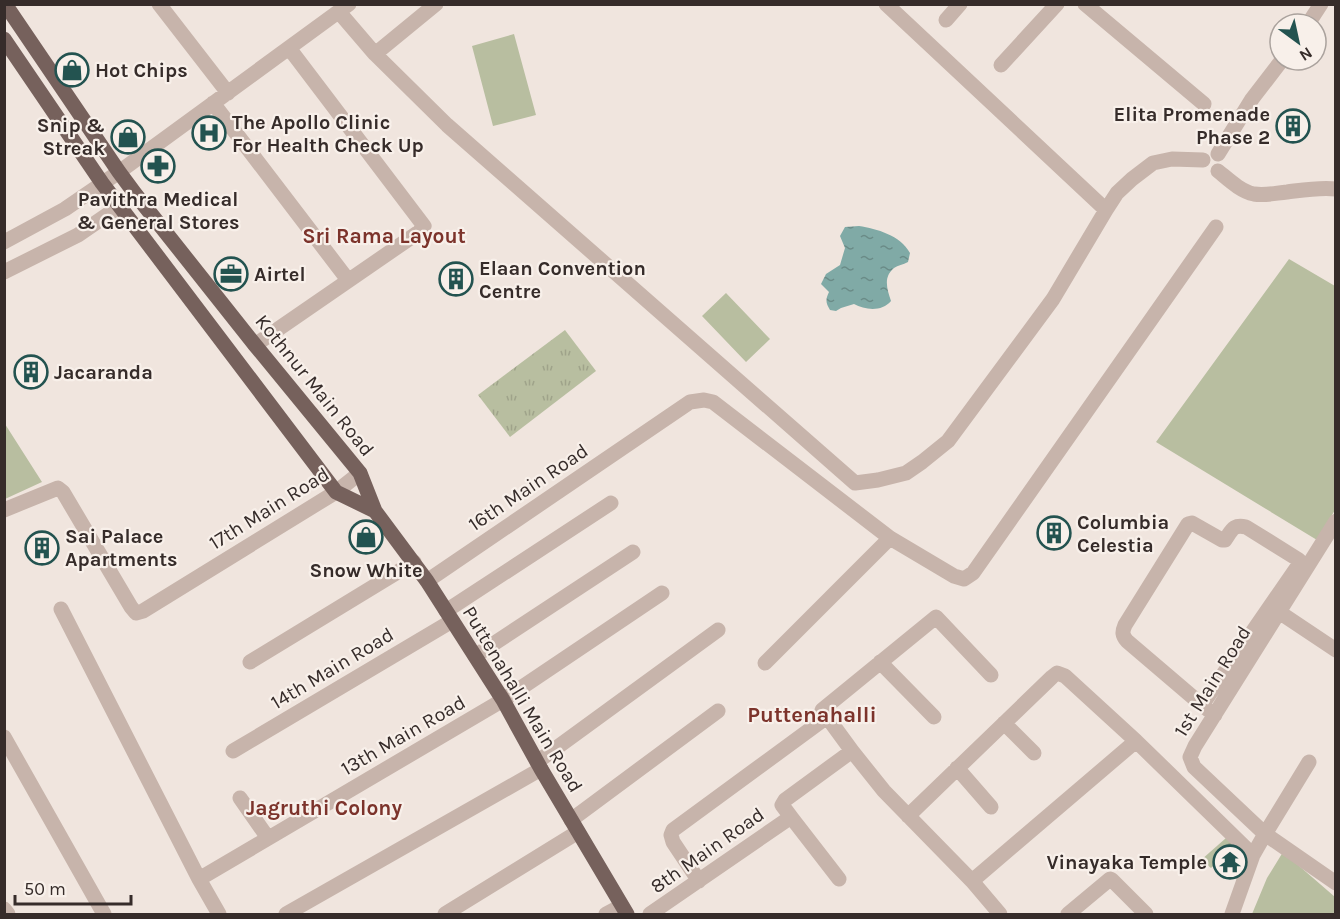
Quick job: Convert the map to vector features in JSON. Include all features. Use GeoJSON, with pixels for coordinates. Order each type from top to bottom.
{"type":"FeatureCollection","features":[{"type":"Feature","properties":{"kind":"main road","name":"Kothnur Main Road"},"geometry":{"type":"LineString","coordinates":[[5,4],[136,195],[360,473],[375,511]]}},
{"type":"Feature","properties":{"kind":"main road"},"geometry":{"type":"LineString","coordinates":[[4,39],[102,183],[336,492],[375,511]]}},
{"type":"Feature","properties":{"kind":"main road","name":"Puttenahalli Main Road"},"geometry":{"type":"LineString","coordinates":[[375,511],[427,581],[503,700],[624,910]]}},
{"type":"Feature","properties":{"kind":"street"},"geometry":{"type":"LineString","coordinates":[[159,4],[228,93]]}},
{"type":"Feature","properties":{"kind":"street"},"geometry":{"type":"LineString","coordinates":[[375,54],[436,4]]}},
{"type":"Feature","properties":{"kind":"street"},"geometry":{"type":"LineString","coordinates":[[886,4],[1106,210]]}},
{"type":"Feature","properties":{"kind":"street"},"geometry":{"type":"LineString","coordinates":[[946,20],[960,4]]}},
{"type":"Feature","properties":{"kind":"street"},"geometry":{"type":"LineString","coordinates":[[1001,65],[1057,4]]}},
{"type":"Feature","properties":{"kind":"street"},"geometry":{"type":"LineString","coordinates":[[1085,4],[1204,104]]}},
{"type":"Feature","properties":{"kind":"street"},"geometry":{"type":"LineString","coordinates":[[4,242],[65,209],[119,172],[344,8],[375,54],[447,125],[855,483],[906,473],[948,441],[1053,299],[1117,193],[1132,178],[1153,164],[1172,159],[1203,160]]}},
{"type":"Feature","properties":{"kind":"street"},"geometry":{"type":"LineString","coordinates":[[255,345],[419,232],[424,225],[289,48]]}},
{"type":"Feature","properties":{"kind":"street"},"geometry":{"type":"LineString","coordinates":[[1218,154],[1252,99],[1273,72]]}},
{"type":"Feature","properties":{"kind":"street"},"geometry":{"type":"LineString","coordinates":[[213,103],[348,280]]}},
{"type":"Feature","properties":{"kind":"street"},"geometry":{"type":"LineString","coordinates":[[1218,171],[1222,159],[1218,154],[1209,153],[1203,160],[1203,166],[1208,171],[1218,171],[1243,190],[1254,194],[1335,189]]}},
{"type":"Feature","properties":{"kind":"street"},"geometry":{"type":"LineString","coordinates":[[4,272],[78,235],[136,195]]}},
{"type":"Feature","properties":{"kind":"street","name":"16th Main Road"},"geometry":{"type":"LineString","coordinates":[[427,581],[690,402],[704,400],[713,402],[890,538],[954,576],[964,579],[973,573],[1216,227]]}},
{"type":"Feature","properties":{"kind":"street","name":"17th Main Road"},"geometry":{"type":"LineString","coordinates":[[4,510],[58,488],[63,492],[136,613],[143,611],[336,492],[360,473]]}},
{"type":"Feature","properties":{"kind":"street","name":"14th Main Road"},"geometry":{"type":"LineString","coordinates":[[233,751],[449,616],[611,503]]}},
{"type":"Feature","properties":{"kind":"street","name":"1st Main Road"},"geometry":{"type":"LineString","coordinates":[[1265,834],[1194,767],[1190,756],[1215,715],[1259,632],[1279,612],[1335,521]]}},
{"type":"Feature","properties":{"kind":"street"},"geometry":{"type":"LineString","coordinates":[[1202,705],[1259,632],[1300,562],[1246,527],[1234,527],[1225,540],[1222,540],[1192,523],[1188,524],[1125,625],[1123,636],[1202,705],[1215,715]]}},
{"type":"Feature","properties":{"kind":"street"},"geometry":{"type":"LineString","coordinates":[[765,663],[890,538]]}},
{"type":"Feature","properties":{"kind":"street"},"geometry":{"type":"LineString","coordinates":[[475,656],[633,552]]}},
{"type":"Feature","properties":{"kind":"street"},"geometry":{"type":"LineString","coordinates":[[250,662],[414,562]]}},
{"type":"Feature","properties":{"kind":"street","name":"13th Main Road"},"geometry":{"type":"LineString","coordinates":[[199,879],[503,700],[662,593]]}},
{"type":"Feature","properties":{"kind":"street"},"geometry":{"type":"LineString","coordinates":[[61,609],[219,915]]}},
{"type":"Feature","properties":{"kind":"street"},"geometry":{"type":"LineString","coordinates":[[1279,612],[1335,650]]}},
{"type":"Feature","properties":{"kind":"street"},"geometry":{"type":"LineString","coordinates":[[992,675],[936,617],[822,710],[885,792],[972,881],[1000,915]]}},
{"type":"Feature","properties":{"kind":"street"},"geometry":{"type":"LineString","coordinates":[[286,915],[539,766],[718,630]]}},
{"type":"Feature","properties":{"kind":"street"},"geometry":{"type":"LineString","coordinates":[[880,662],[934,717]]}},
{"type":"Feature","properties":{"kind":"street"},"geometry":{"type":"LineString","coordinates":[[908,816],[1057,673],[1065,676],[1136,741],[1253,855]]}},
{"type":"Feature","properties":{"kind":"street"},"geometry":{"type":"LineString","coordinates":[[445,915],[574,826],[718,711]]}},
{"type":"Feature","properties":{"kind":"street"},"geometry":{"type":"LineString","coordinates":[[699,881],[673,842],[671,835],[673,830],[827,717]]}},
{"type":"Feature","properties":{"kind":"street"},"geometry":{"type":"LineString","coordinates":[[1004,723],[1034,753]]}},
{"type":"Feature","properties":{"kind":"street"},"geometry":{"type":"LineString","coordinates":[[4,737],[104,915]]}},
{"type":"Feature","properties":{"kind":"street"},"geometry":{"type":"LineString","coordinates":[[972,881],[1136,741]]}},
{"type":"Feature","properties":{"kind":"street","name":"8th Main Road"},"geometry":{"type":"LineString","coordinates":[[650,915],[791,817],[782,805],[785,800],[852,751]]}},
{"type":"Feature","properties":{"kind":"street"},"geometry":{"type":"LineString","coordinates":[[1232,915],[1253,855],[1309,762]]}},
{"type":"Feature","properties":{"kind":"street"},"geometry":{"type":"LineString","coordinates":[[957,768],[991,807]]}},
{"type":"Feature","properties":{"kind":"street"},"geometry":{"type":"LineString","coordinates":[[240,798],[268,838]]}},
{"type":"Feature","properties":{"kind":"street"},"geometry":{"type":"LineString","coordinates":[[791,817],[839,879]]}},
{"type":"Feature","properties":{"kind":"street"},"geometry":{"type":"LineString","coordinates":[[1265,834],[1335,883]]}},
{"type":"Feature","properties":{"kind":"street"},"geometry":{"type":"LineString","coordinates":[[1068,915],[1110,879],[1146,915]]}},
{"type":"Feature","properties":{"kind":"street"},"geometry":{"type":"LineString","coordinates":[[4,909],[8,915]]}},
{"type":"Feature","properties":{"kind":"street"},"geometry":{"type":"LineString","coordinates":[[606,915],[624,910]]}},
{"type":"Feature","properties":{"kind":"green space"},"geometry":{"type":"Polygon","coordinates":[[[514,34],[536,115],[493,126],[472,46],[514,34]]]}},
{"type":"Feature","properties":{"kind":"green space"},"geometry":{"type":"Polygon","coordinates":[[[1289,259],[1335,286],[1335,510],[1317,540],[1156,442],[1289,259]]]}},
{"type":"Feature","properties":{"kind":"green space"},"geometry":{"type":"Polygon","coordinates":[[[726,293],[770,339],[746,362],[702,316],[726,293]]]}},
{"type":"Feature","properties":{"kind":"green space"},"geometry":{"type":"Polygon","coordinates":[[[565,330],[596,371],[510,437],[478,395],[565,330]]]}},
{"type":"Feature","properties":{"kind":"green space"},"geometry":{"type":"Polygon","coordinates":[[[5,424],[42,482],[4,499],[5,424]]]}},
{"type":"Feature","properties":{"kind":"green space"},"geometry":{"type":"Polygon","coordinates":[[[1226,838],[1234,846],[1211,868],[1201,860],[1226,838]]]}},
{"type":"Feature","properties":{"kind":"green space"},"geometry":{"type":"Polygon","coordinates":[[[1283,852],[1335,897],[1335,914],[1252,914],[1267,878],[1283,852]]]}},
{"type":"Feature","properties":{"kind":"water"},"geometry":{"type":"Polygon","coordinates":[[[859,226],[894,237],[910,253],[908,262],[894,268],[888,275],[887,288],[891,301],[887,305],[873,309],[854,304],[836,311],[830,310],[826,301],[829,292],[821,284],[826,274],[840,265],[845,248],[840,236],[845,227],[859,226]]]}},
{"type":"Feature","properties":{"kind":"place","name":"Hot Chips"},"geometry":{"type":"Point","coordinates":[72,70]}},
{"type":"Feature","properties":{"kind":"place","name":"Elita Promenade Phase 2"},"geometry":{"type":"Point","coordinates":[1293,126]}},
{"type":"Feature","properties":{"kind":"place","name":"The Apollo Clinic For Health Check Up"},"geometry":{"type":"Point","coordinates":[209,133]}},
{"type":"Feature","properties":{"kind":"place","name":"Snip & Streak"},"geometry":{"type":"Point","coordinates":[128,137]}},
{"type":"Feature","properties":{"kind":"place","name":"Pavithra Medical & General Stores"},"geometry":{"type":"Point","coordinates":[158,166]}},
{"type":"Feature","properties":{"kind":"place","name":"Airtel"},"geometry":{"type":"Point","coordinates":[231,274]}},
{"type":"Feature","properties":{"kind":"place","name":"Elaan Convention Centre"},"geometry":{"type":"Point","coordinates":[456,279]}},
{"type":"Feature","properties":{"kind":"place","name":"Jacaranda"},"geometry":{"type":"Point","coordinates":[31,372]}},
{"type":"Feature","properties":{"kind":"place","name":"Columbia Celestia"},"geometry":{"type":"Point","coordinates":[1054,533]}},
{"type":"Feature","properties":{"kind":"place","name":"Snow White"},"geometry":{"type":"Point","coordinates":[366,537]}},
{"type":"Feature","properties":{"kind":"place","name":"Sai Palace Apartments"},"geometry":{"type":"Point","coordinates":[42,548]}},
{"type":"Feature","properties":{"kind":"place","name":"Vinayaka Temple"},"geometry":{"type":"Point","coordinates":[1230,862]}},
{"type":"Feature","properties":{"kind":"district","name":"Sri Rama Layout"},"geometry":{"type":"Point","coordinates":[384,236]}},
{"type":"Feature","properties":{"kind":"district","name":"Puttenahalli"},"geometry":{"type":"Point","coordinates":[812,714]}},
{"type":"Feature","properties":{"kind":"district","name":"Jagruthi Colony"},"geometry":{"type":"Point","coordinates":[324,808]}}]}
